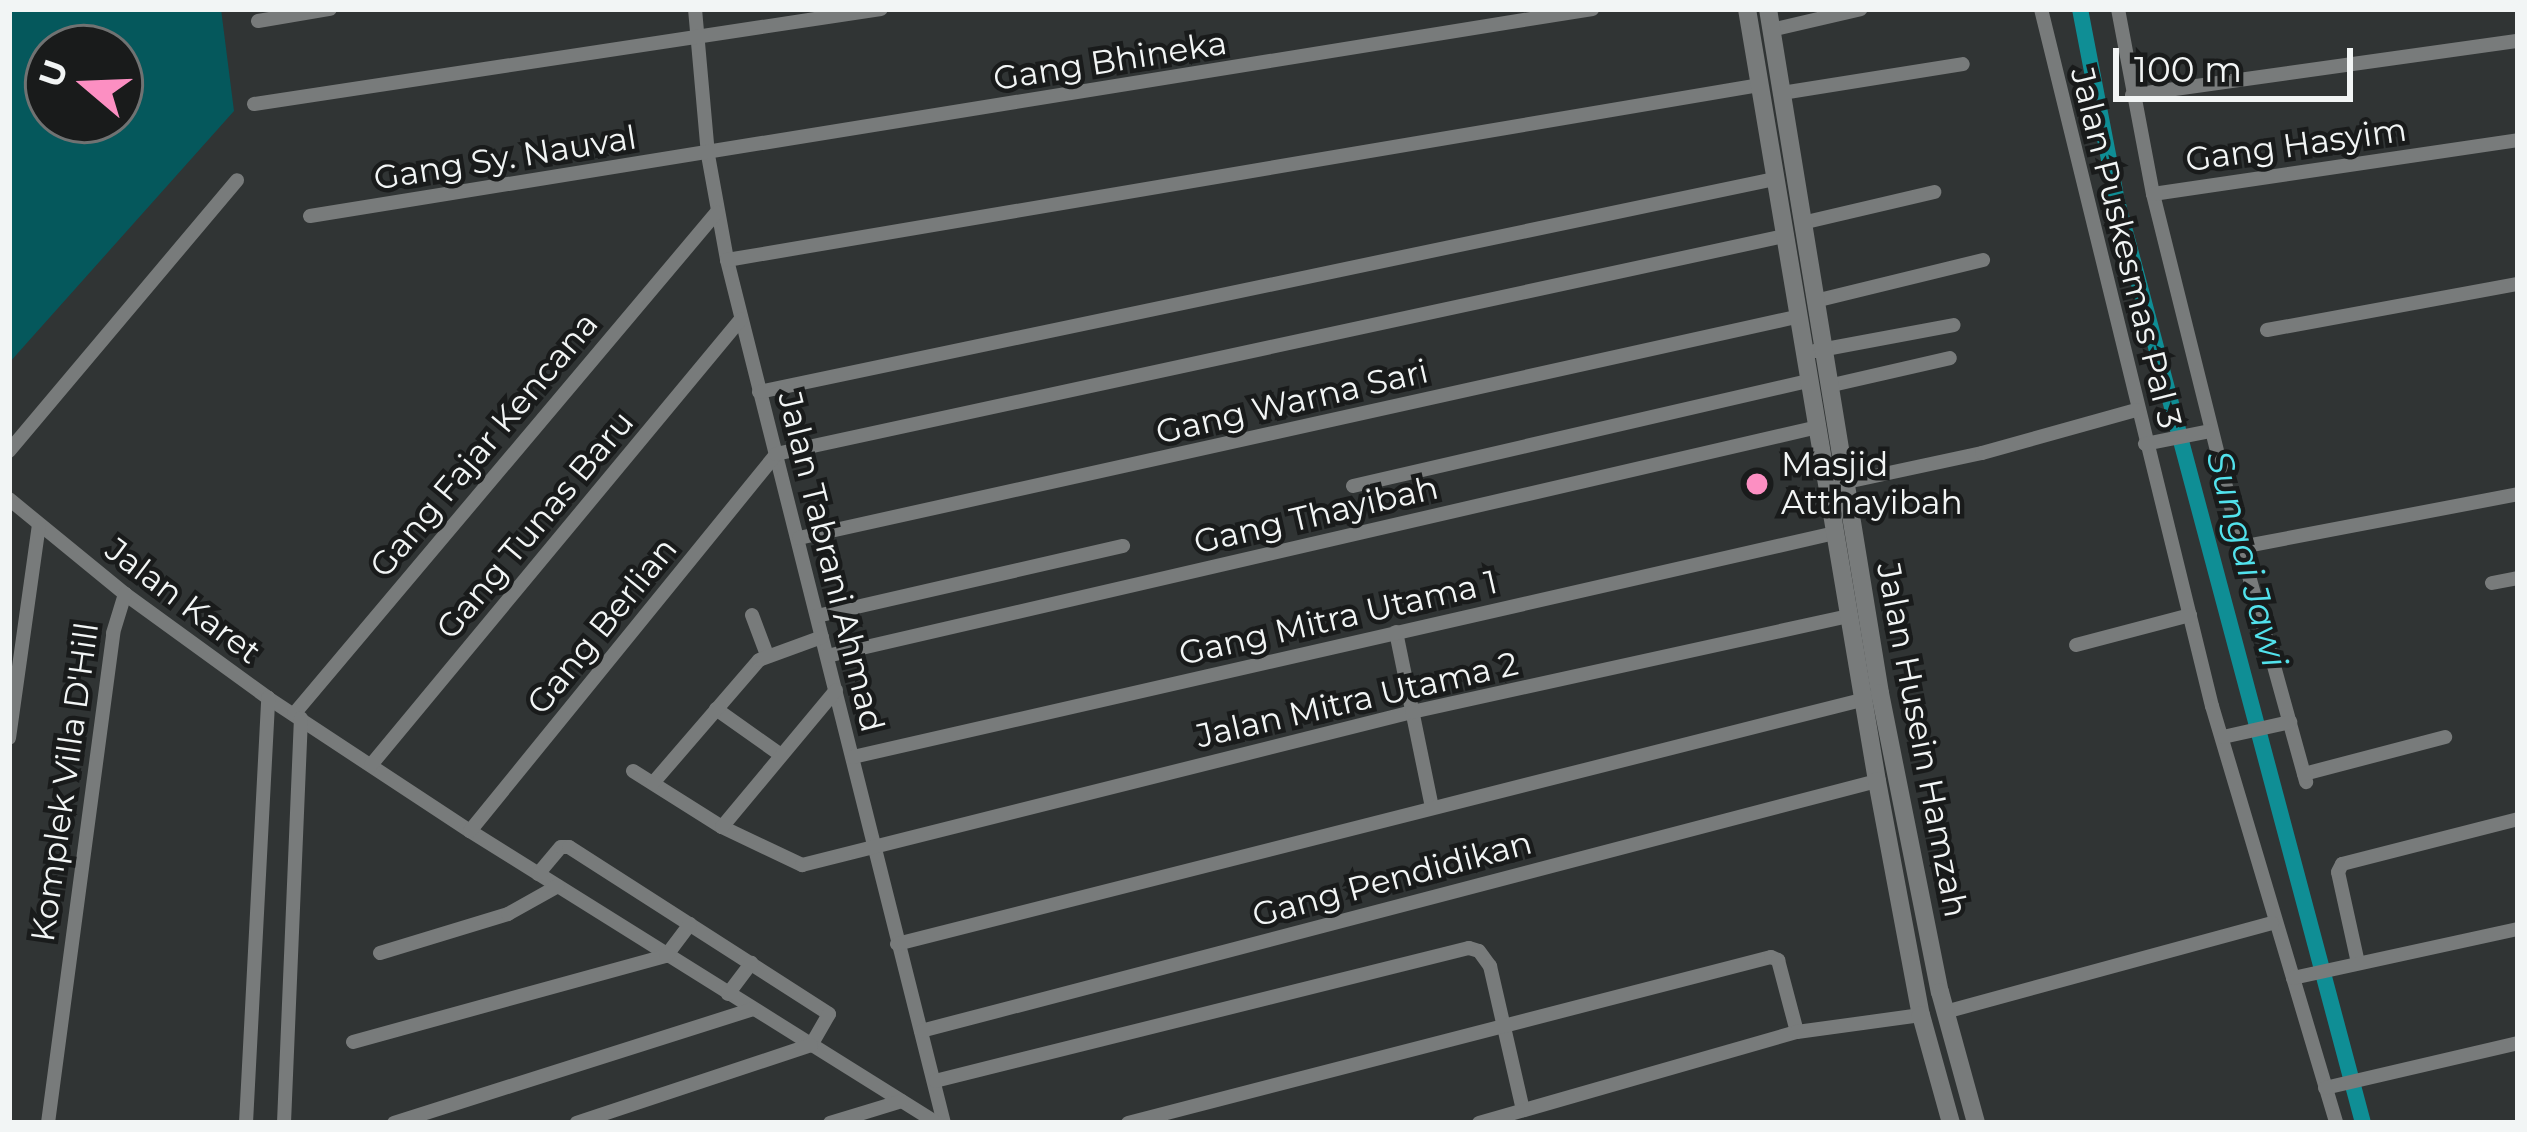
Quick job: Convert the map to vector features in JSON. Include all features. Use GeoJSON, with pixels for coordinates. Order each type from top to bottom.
{"type":"FeatureCollection","features":[{"type":"Feature","properties":{"kind":"street"},"geometry":{"type":"LineString","coordinates":[[258,21],[330,9]]}},
{"type":"Feature","properties":{"kind":"street","name":"Jalan Tabrani Ahmad"},"geometry":{"type":"LineString","coordinates":[[695,9],[716,212],[826,656],[878,844],[941,1123]]}},
{"type":"Feature","properties":{"kind":"street"},"geometry":{"type":"LineString","coordinates":[[254,104],[880,9]]}},
{"type":"Feature","properties":{"kind":"street","name":"Gang Bhineka"},"geometry":{"type":"LineString","coordinates":[[708,155],[1592,9]]}},
{"type":"Feature","properties":{"kind":"street","name":"Jalan Husein Hamzah"},"geometry":{"type":"LineString","coordinates":[[1747,9],[1796,317],[1814,351]]}},
{"type":"Feature","properties":{"kind":"street","name":"Jalan Husein Hamzah"},"geometry":{"type":"LineString","coordinates":[[1768,9],[1815,302],[1818,384],[1842,483],[1880,733],[1976,1123]]}},
{"type":"Feature","properties":{"kind":"street"},"geometry":{"type":"LineString","coordinates":[[1772,30],[1861,9]]}},
{"type":"Feature","properties":{"kind":"street","name":"Jalan Puskesmas Pal 3"},"geometry":{"type":"LineString","coordinates":[[2041,9],[2136,410],[2152,443],[2190,614],[2272,923],[2299,977],[2332,1087],[2336,1123]]}},
{"type":"Feature","properties":{"kind":"street"},"geometry":{"type":"LineString","coordinates":[[2118,9],[2204,432],[2241,547],[2283,723],[2305,778],[2445,737]]}},
{"type":"Feature","properties":{"kind":"street"},"geometry":{"type":"LineString","coordinates":[[2132,95],[2518,41]]}},
{"type":"Feature","properties":{"kind":"street"},"geometry":{"type":"LineString","coordinates":[[1782,93],[1964,64]]}},
{"type":"Feature","properties":{"kind":"street"},"geometry":{"type":"LineString","coordinates":[[727,260],[1760,85]]}},
{"type":"Feature","properties":{"kind":"street","name":"Gang Hasyim"},"geometry":{"type":"LineString","coordinates":[[2153,194],[2518,140]]}},
{"type":"Feature","properties":{"kind":"street","name":"Gang Sy. Nauval"},"geometry":{"type":"LineString","coordinates":[[310,216],[708,155]]}},
{"type":"Feature","properties":{"kind":"street"},"geometry":{"type":"LineString","coordinates":[[759,392],[1774,179]]}},
{"type":"Feature","properties":{"kind":"street"},"geometry":{"type":"LineString","coordinates":[[9,451],[237,180]]}},
{"type":"Feature","properties":{"kind":"street"},"geometry":{"type":"LineString","coordinates":[[1802,223],[1934,192]]}},
{"type":"Feature","properties":{"kind":"street","name":"Gang Fajar Kencana"},"geometry":{"type":"LineString","coordinates":[[297,716],[716,212]]}},
{"type":"Feature","properties":{"kind":"street"},"geometry":{"type":"LineString","coordinates":[[776,454],[1784,236]]}},
{"type":"Feature","properties":{"kind":"street"},"geometry":{"type":"LineString","coordinates":[[1815,302],[1983,260]]}},
{"type":"Feature","properties":{"kind":"street"},"geometry":{"type":"LineString","coordinates":[[2267,330],[2518,284]]}},
{"type":"Feature","properties":{"kind":"street","name":"Gang Warna Sari"},"geometry":{"type":"LineString","coordinates":[[800,538],[1796,317]]}},
{"type":"Feature","properties":{"kind":"street","name":"Gang Tunas Baru"},"geometry":{"type":"LineString","coordinates":[[371,765],[741,320]]}},
{"type":"Feature","properties":{"kind":"street"},"geometry":{"type":"LineString","coordinates":[[1814,351],[1954,325]]}},
{"type":"Feature","properties":{"kind":"street"},"geometry":{"type":"LineString","coordinates":[[1353,486],[1950,358]]}},
{"type":"Feature","properties":{"kind":"street","name":"Jalan Husein Hamzah"},"geometry":{"type":"LineString","coordinates":[[1818,384],[1818,428],[1835,533],[1865,699],[1880,733],[1877,781],[1921,1015],[1951,1123]]}},
{"type":"Feature","properties":{"kind":"street"},"geometry":{"type":"LineString","coordinates":[[1842,483],[1982,453],[2136,410]]}},
{"type":"Feature","properties":{"kind":"street","name":"Gang Thayibah"},"geometry":{"type":"LineString","coordinates":[[826,656],[1818,428]]}},
{"type":"Feature","properties":{"kind":"street"},"geometry":{"type":"LineString","coordinates":[[2152,443],[2204,432]]}},
{"type":"Feature","properties":{"kind":"street","name":"Gang Berlian"},"geometry":{"type":"LineString","coordinates":[[470,831],[776,454]]}},
{"type":"Feature","properties":{"kind":"street"},"geometry":{"type":"LineString","coordinates":[[2241,547],[2518,494]]}},
{"type":"Feature","properties":{"kind":"street","name":"Jalan Karet"},"geometry":{"type":"LineString","coordinates":[[9,499],[124,594],[268,698],[666,956],[941,1123]]}},
{"type":"Feature","properties":{"kind":"street"},"geometry":{"type":"LineString","coordinates":[[9,738],[39,524]]}},
{"type":"Feature","properties":{"kind":"street","name":"Gang Mitra Utama 1"},"geometry":{"type":"LineString","coordinates":[[854,757],[1835,533]]}},
{"type":"Feature","properties":{"kind":"street"},"geometry":{"type":"LineString","coordinates":[[817,616],[1123,547]]}},
{"type":"Feature","properties":{"kind":"street"},"geometry":{"type":"LineString","coordinates":[[2492,583],[2518,578]]}},
{"type":"Feature","properties":{"kind":"street","name":"Komplek Villa D'Hill"},"geometry":{"type":"LineString","coordinates":[[48,1123],[113,633],[124,594]]}},
{"type":"Feature","properties":{"kind":"street"},"geometry":{"type":"LineString","coordinates":[[2076,645],[2190,614]]}},
{"type":"Feature","properties":{"kind":"street"},"geometry":{"type":"LineString","coordinates":[[752,615],[766,655]]}},
{"type":"Feature","properties":{"kind":"street","name":"Jalan Mitra Utama 2"},"geometry":{"type":"LineString","coordinates":[[633,771],[798,866],[1412,712],[1850,616]]}},
{"type":"Feature","properties":{"kind":"street"},"geometry":{"type":"LineString","coordinates":[[1396,632],[1432,807]]}},
{"type":"Feature","properties":{"kind":"street"},"geometry":{"type":"LineString","coordinates":[[652,783],[766,655],[822,637]]}},
{"type":"Feature","properties":{"kind":"street"},"geometry":{"type":"LineString","coordinates":[[722,826],[836,690]]}},
{"type":"Feature","properties":{"kind":"street"},"geometry":{"type":"LineString","coordinates":[[246,1123],[268,698]]}},
{"type":"Feature","properties":{"kind":"street"},"geometry":{"type":"LineString","coordinates":[[897,944],[1865,699]]}},
{"type":"Feature","properties":{"kind":"street"},"geometry":{"type":"LineString","coordinates":[[716,709],[782,754]]}},
{"type":"Feature","properties":{"kind":"street"},"geometry":{"type":"LineString","coordinates":[[284,1123],[297,716]]}},
{"type":"Feature","properties":{"kind":"street"},"geometry":{"type":"LineString","coordinates":[[2223,737],[2283,723]]}},
{"type":"Feature","properties":{"kind":"street","name":"Gang Pendidikan"},"geometry":{"type":"LineString","coordinates":[[921,1031],[1877,781]]}},
{"type":"Feature","properties":{"kind":"street"},"geometry":{"type":"LineString","coordinates":[[2353,964],[2338,872],[2342,864],[2518,819]]}},
{"type":"Feature","properties":{"kind":"street"},"geometry":{"type":"LineString","coordinates":[[538,874],[566,846],[829,1013],[811,1045],[578,1123]]}},
{"type":"Feature","properties":{"kind":"street"},"geometry":{"type":"LineString","coordinates":[[380,953],[508,914],[558,886]]}},
{"type":"Feature","properties":{"kind":"street"},"geometry":{"type":"LineString","coordinates":[[1945,1012],[2272,923]]}},
{"type":"Feature","properties":{"kind":"street"},"geometry":{"type":"LineString","coordinates":[[353,1042],[666,956],[690,924]]}},
{"type":"Feature","properties":{"kind":"street"},"geometry":{"type":"LineString","coordinates":[[2299,977],[2518,929]]}},
{"type":"Feature","properties":{"kind":"street"},"geometry":{"type":"LineString","coordinates":[[935,1081],[1456,949],[1479,951],[1487,960],[1523,1111]]}},
{"type":"Feature","properties":{"kind":"street"},"geometry":{"type":"LineString","coordinates":[[1128,1123],[1771,956],[1778,959],[1797,1032]]}},
{"type":"Feature","properties":{"kind":"street"},"geometry":{"type":"LineString","coordinates":[[728,994],[751,963]]}},
{"type":"Feature","properties":{"kind":"street"},"geometry":{"type":"LineString","coordinates":[[394,1123],[753,1009]]}},
{"type":"Feature","properties":{"kind":"street"},"geometry":{"type":"LineString","coordinates":[[1479,1123],[1797,1032],[1921,1015]]}},
{"type":"Feature","properties":{"kind":"street"},"geometry":{"type":"LineString","coordinates":[[2332,1087],[2518,1043]]}},
{"type":"Feature","properties":{"kind":"street"},"geometry":{"type":"LineString","coordinates":[[830,1123],[902,1101]]}},
{"type":"Feature","properties":{"kind":"shaded area"},"geometry":{"type":"Polygon","coordinates":[[[9,9],[221,9],[234,111],[9,363],[9,9]]]}},
{"type":"Feature","properties":{"kind":"waterway","name":"Sungai Jawi"},"geometry":{"type":"LineString","coordinates":[[2080,9],[2117,201],[2363,1123]]}},
{"type":"Feature","properties":{"kind":"place","name":"Masjid Atthayibah"},"geometry":{"type":"Point","coordinates":[1757,484]}}]}
